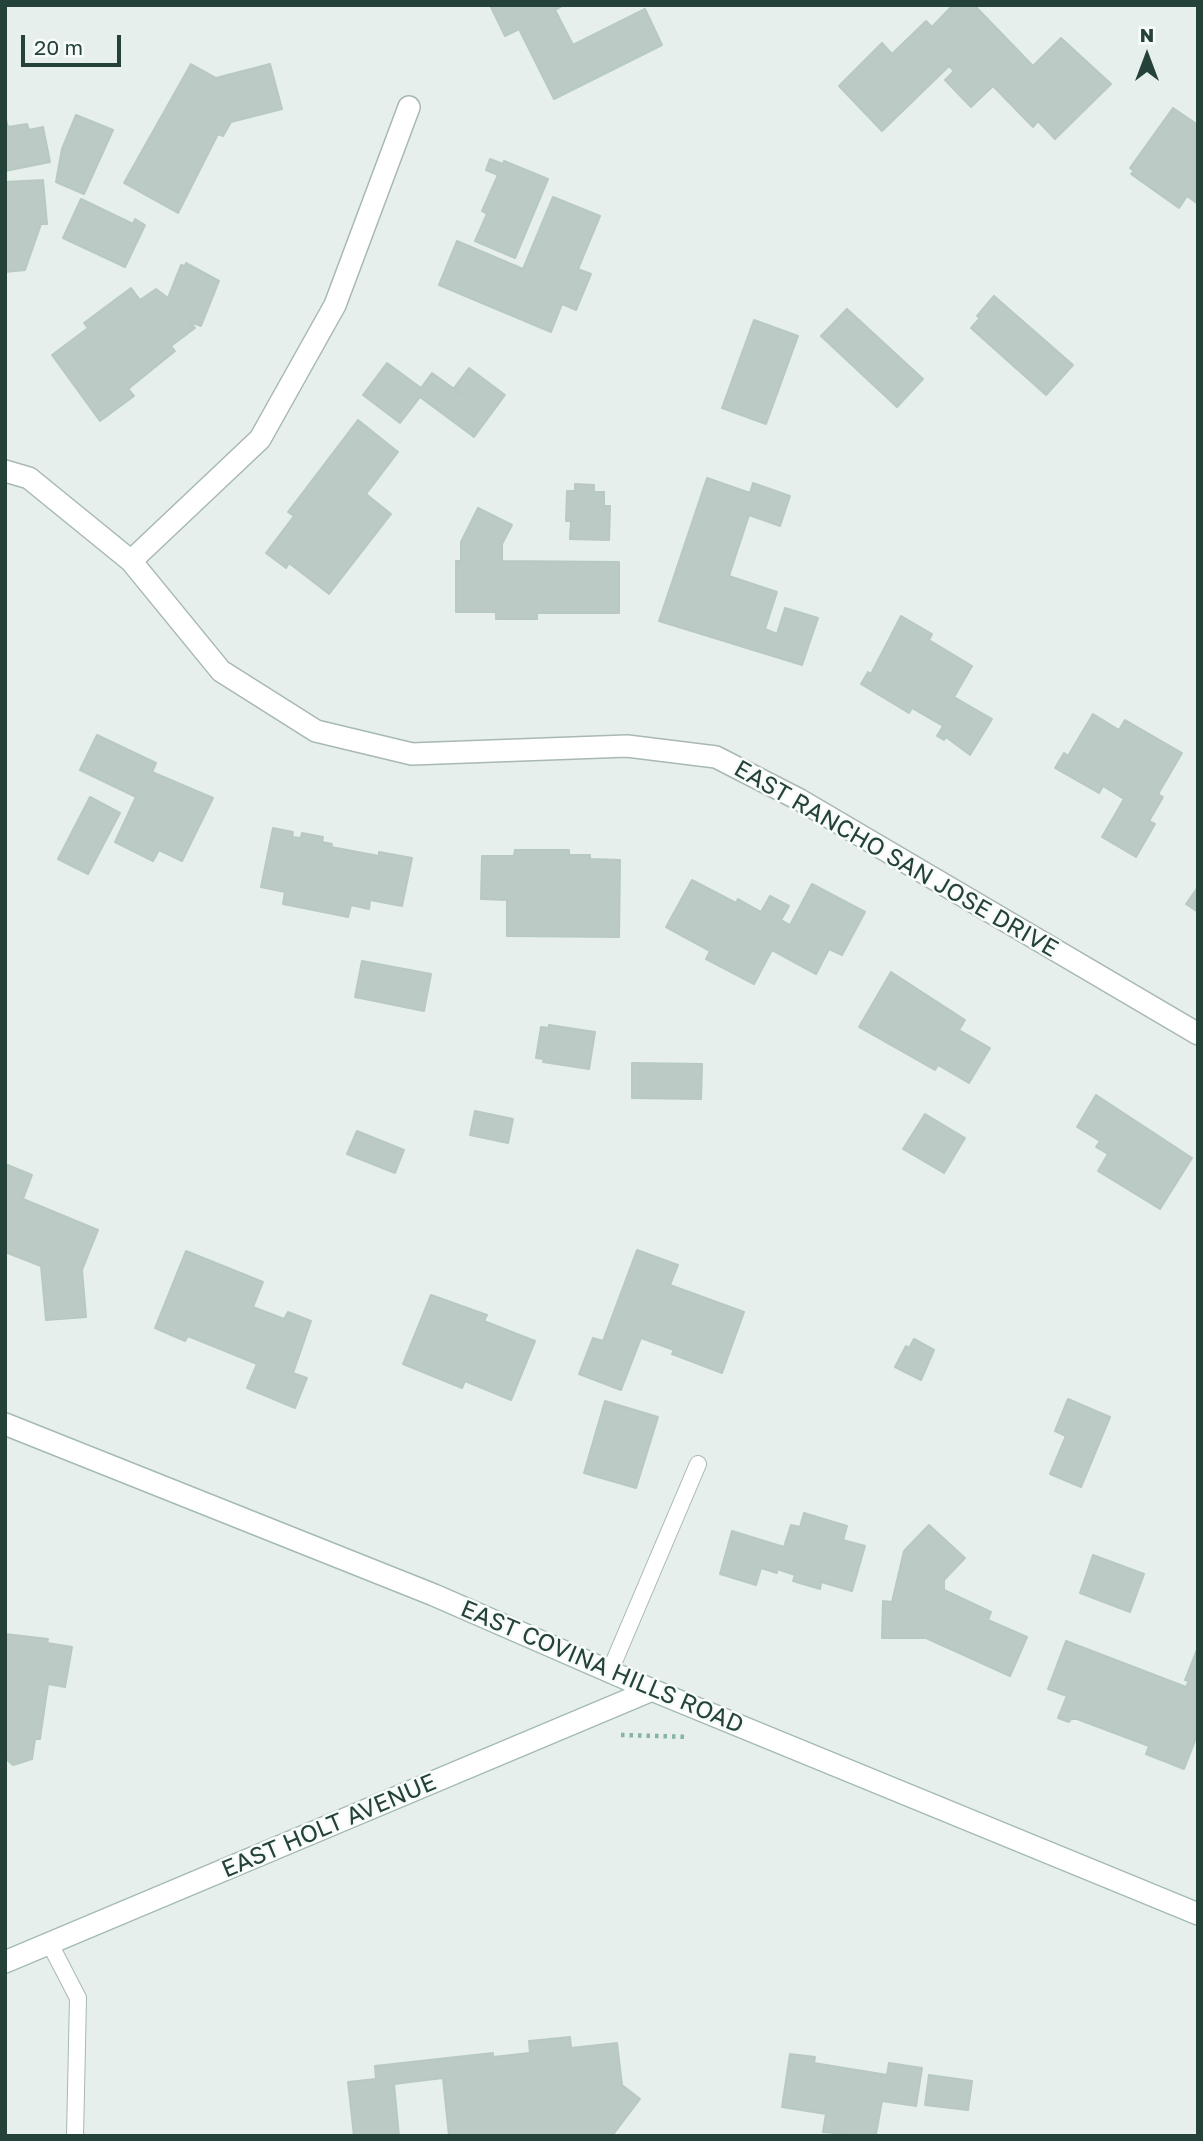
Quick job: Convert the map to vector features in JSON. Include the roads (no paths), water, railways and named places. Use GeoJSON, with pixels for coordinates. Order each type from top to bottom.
{"type":"FeatureCollection","features":[{"type":"Feature","properties":{"kind":"street"},"geometry":{"type":"LineString","coordinates":[[131,561],[260,439],[335,305],[409,107]]}},
{"type":"Feature","properties":{"kind":"street","name":"EAST RANCHO SAN JOSE DRIVE"},"geometry":{"type":"LineString","coordinates":[[5,471],[29,478],[131,561],[221,671],[316,731],[412,754],[627,746],[716,757],[800,800],[1198,1034]]}},
{"type":"Feature","properties":{"kind":"street","name":"EAST COVINA HILLS ROAD"},"geometry":{"type":"LineString","coordinates":[[5,1424],[434,1595],[652,1690],[1198,1914]]}},
{"type":"Feature","properties":{"kind":"street","name":"EAST HOLT AVENUE"},"geometry":{"type":"LineString","coordinates":[[5,1962],[652,1690]]}},
{"type":"Feature","properties":{"kind":"lane"},"geometry":{"type":"LineString","coordinates":[[611,1671],[698,1464]]}},
{"type":"Feature","properties":{"kind":"lane"},"geometry":{"type":"LineString","coordinates":[[50,1944],[78,1998],[75,2136]]}}]}
